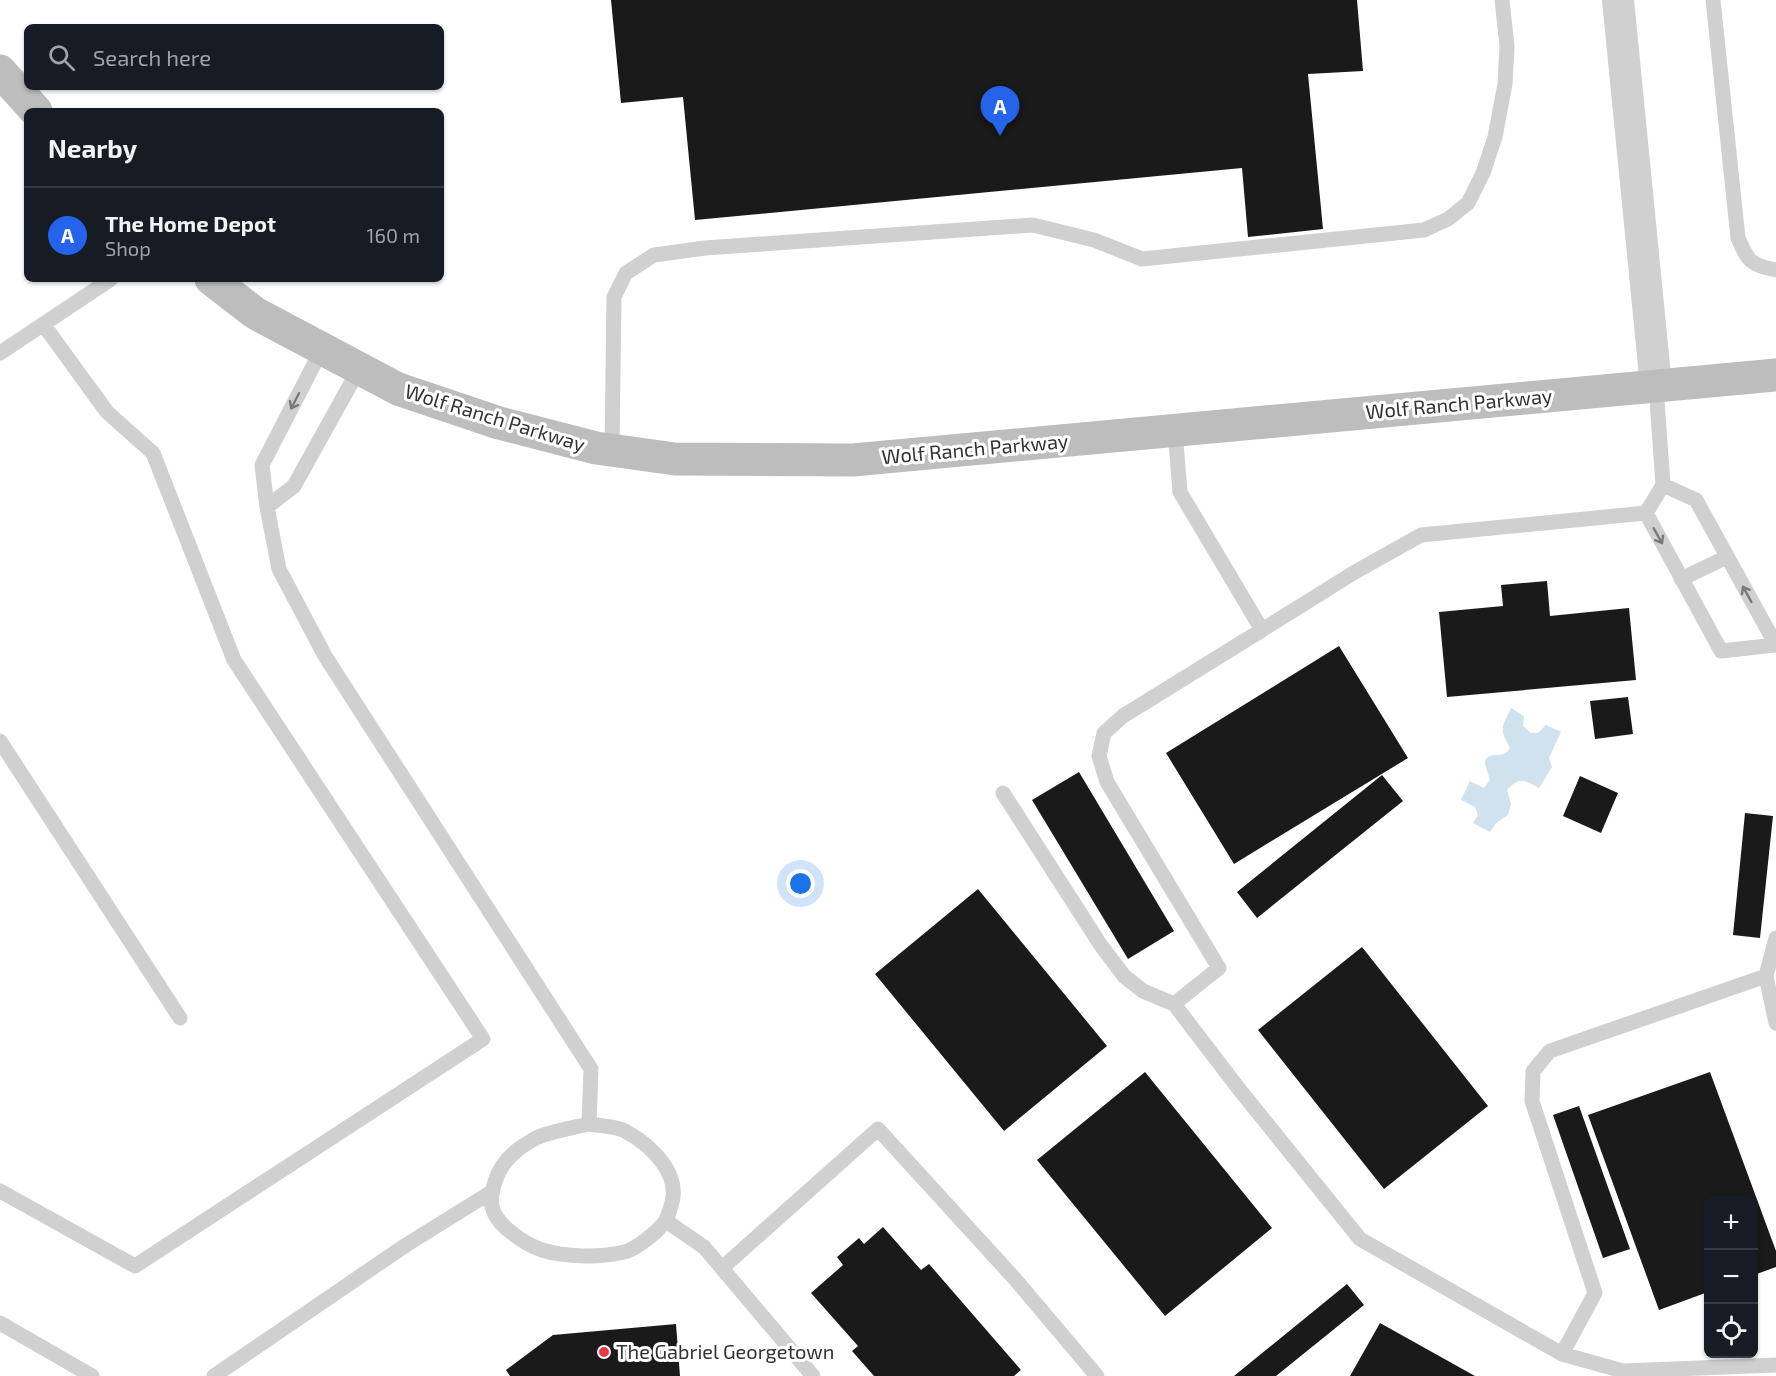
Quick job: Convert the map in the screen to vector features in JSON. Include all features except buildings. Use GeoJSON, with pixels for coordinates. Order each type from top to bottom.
{"type":"FeatureCollection","features":[{"type":"Feature","properties":{"kind":"street"},"geometry":{"type":"LineString","coordinates":[[1618,0],[1656,386]]}},
{"type":"Feature","properties":{"kind":"street"},"geometry":{"type":"LineString","coordinates":[[0,70],[33,108]]}},
{"type":"Feature","properties":{"kind":"street","name":"Wolf Ranch Parkway"},"geometry":{"type":"LineString","coordinates":[[215,282],[255,314],[398,389],[499,423],[612,450],[675,459],[853,460],[1776,375]]}},
{"type":"Feature","properties":{"kind":"lane"},"geometry":{"type":"LineString","coordinates":[[612,450],[614,297],[626,273],[654,255],[705,248],[1033,225],[1094,240],[1142,259],[1424,230],[1448,219],[1468,202],[1483,173],[1495,137],[1505,84],[1507,46],[1502,0]]}},
{"type":"Feature","properties":{"kind":"lane"},"geometry":{"type":"LineString","coordinates":[[1713,0],[1738,238],[1747,258],[1761,267],[1776,270]]}},
{"type":"Feature","properties":{"kind":"lane"},"geometry":{"type":"LineString","coordinates":[[0,353],[106,282]]}},
{"type":"Feature","properties":{"kind":"lane"},"geometry":{"type":"LineString","coordinates":[[0,1191],[135,1266],[483,1039],[234,660],[153,453],[107,412],[43,324]]}},
{"type":"Feature","properties":{"kind":"lane"},"geometry":{"type":"LineString","coordinates":[[322,349],[262,465],[267,507],[279,569],[325,656],[591,1070],[589,1124]]}},
{"type":"Feature","properties":{"kind":"lane"},"geometry":{"type":"LineString","coordinates":[[267,507],[294,486],[359,369]]}},
{"type":"Feature","properties":{"kind":"lane"},"geometry":{"type":"LineString","coordinates":[[1646,513],[1662,485],[1656,386]]}},
{"type":"Feature","properties":{"kind":"lane"},"geometry":{"type":"LineString","coordinates":[[1175,430],[1180,492],[1262,630]]}},
{"type":"Feature","properties":{"kind":"lane"},"geometry":{"type":"LineString","coordinates":[[1646,513],[1721,651],[1776,645],[1696,500],[1662,485]]}},
{"type":"Feature","properties":{"kind":"lane"},"geometry":{"type":"LineString","coordinates":[[1174,1004],[1219,968],[1107,782],[1099,756],[1104,733],[1123,716],[1355,572],[1421,535],[1646,513]]}},
{"type":"Feature","properties":{"kind":"lane"},"geometry":{"type":"LineString","coordinates":[[1682,579],[1727,557]]}},
{"type":"Feature","properties":{"kind":"lane"},"geometry":{"type":"LineString","coordinates":[[0,741],[180,1017]]}},
{"type":"Feature","properties":{"kind":"lane"},"geometry":{"type":"LineString","coordinates":[[1003,793],[1100,944],[1124,976],[1143,991],[1174,1004],[1360,1239],[1562,1354],[1623,1371],[1776,1365]]}},
{"type":"Feature","properties":{"kind":"lane"},"geometry":{"type":"LineString","coordinates":[[1776,939],[1766,976],[1776,1023]]}},
{"type":"Feature","properties":{"kind":"lane"},"geometry":{"type":"LineString","coordinates":[[1562,1354],[1595,1293],[1532,1101],[1533,1071],[1550,1050],[1766,976]]}},
{"type":"Feature","properties":{"kind":"lane"},"geometry":{"type":"LineString","coordinates":[[589,1124],[624,1130],[657,1155],[671,1176],[674,1198],[666,1221],[653,1234],[625,1252],[593,1255],[542,1250],[522,1240],[504,1227],[492,1207],[493,1191],[501,1167],[516,1150],[538,1137],[589,1124]]}},
{"type":"Feature","properties":{"kind":"lane"},"geometry":{"type":"LineString","coordinates":[[722,1268],[879,1130],[1015,1279],[1097,1376]]}},
{"type":"Feature","properties":{"kind":"lane"},"geometry":{"type":"LineString","coordinates":[[214,1376],[406,1245],[493,1191]]}},
{"type":"Feature","properties":{"kind":"lane"},"geometry":{"type":"LineString","coordinates":[[666,1221],[704,1247],[813,1376]]}},
{"type":"Feature","properties":{"kind":"lane"},"geometry":{"type":"LineString","coordinates":[[0,1323],[92,1376]]}},
{"type":"Feature","properties":{"kind":"water"},"geometry":{"type":"Polygon","coordinates":[[[1511,708],[1524,716],[1523,726],[1531,733],[1538,733],[1546,725],[1561,732],[1549,758],[1552,767],[1539,788],[1522,781],[1511,786],[1507,790],[1511,804],[1508,815],[1496,823],[1490,832],[1473,823],[1478,815],[1475,807],[1461,800],[1470,781],[1484,788],[1490,780],[1485,764],[1486,759],[1503,754],[1510,748],[1503,728],[1511,708]]]}},
{"type":"Feature","properties":{"kind":"place","name":"The Home Depot"},"geometry":{"type":"Point","coordinates":[1000,136]}},
{"type":"Feature","properties":{"kind":"place","name":"The Gabriel Georgetown"},"geometry":{"type":"Point","coordinates":[604,1352]}}]}
